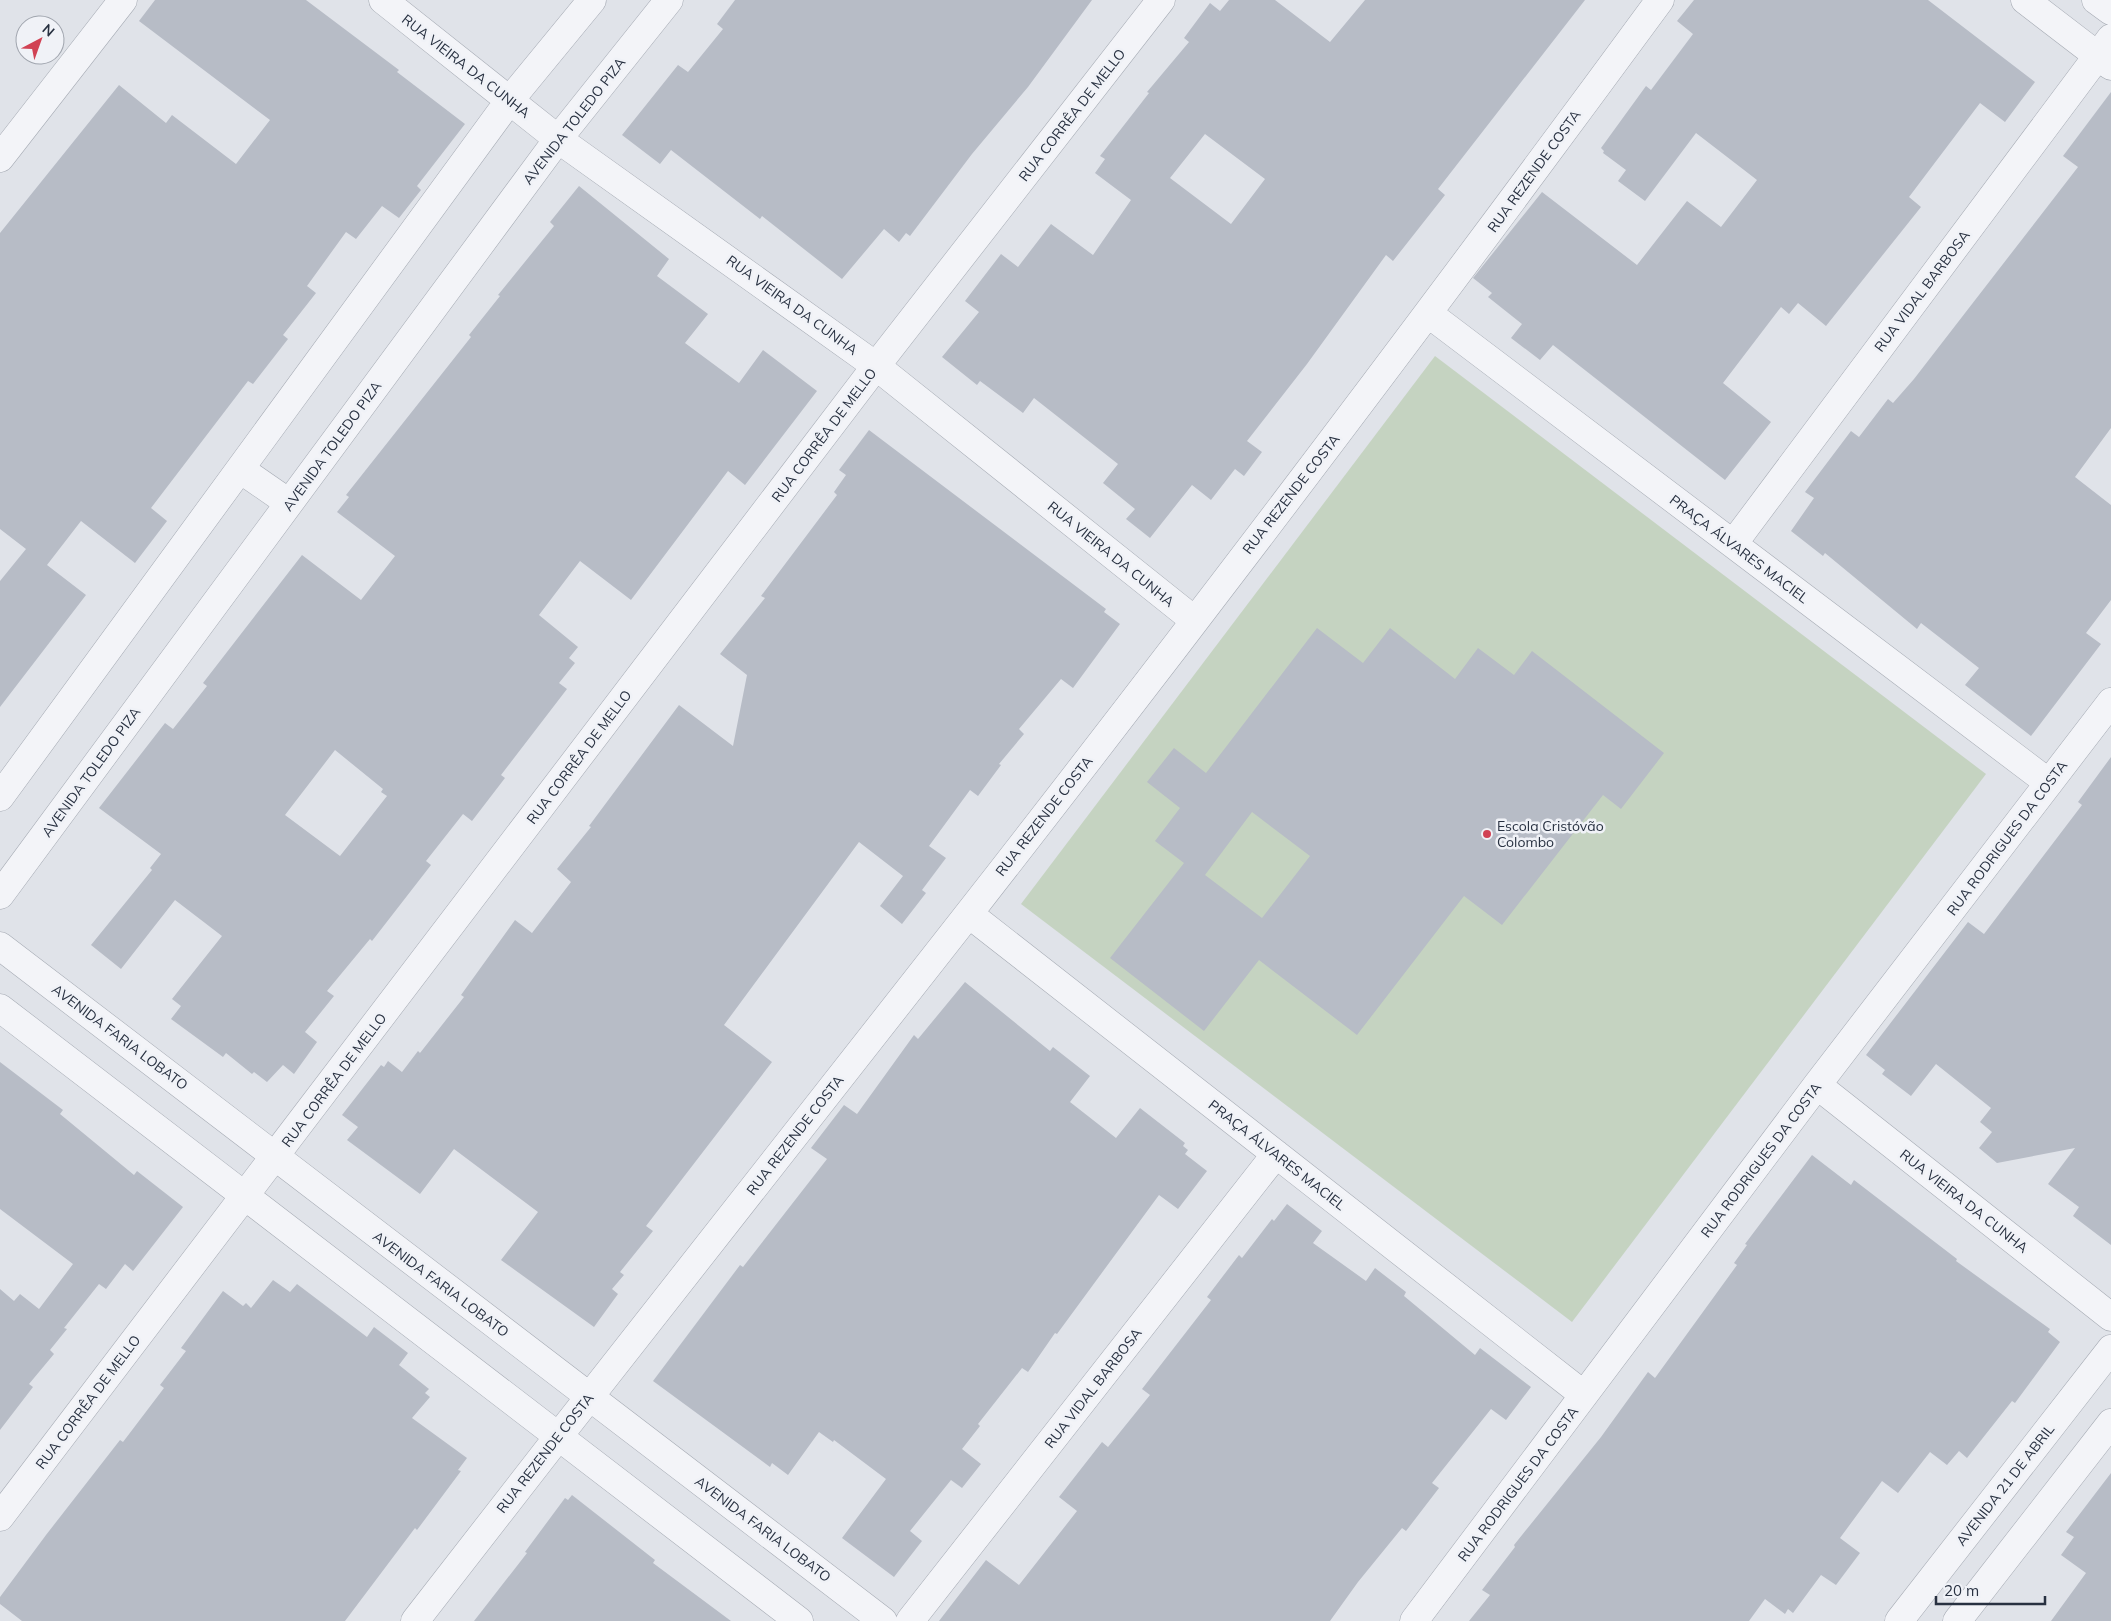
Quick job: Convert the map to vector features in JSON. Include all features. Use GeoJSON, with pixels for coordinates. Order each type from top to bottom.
{"type":"FeatureCollection","features":[{"type":"Feature","properties":{"kind":"street"},"geometry":{"type":"LineString","coordinates":[[0,158],[123,0]]}},
{"type":"Feature","properties":{"kind":"street","name":"RUA VIEIRA DA CUNHA"},"geometry":{"type":"LineString","coordinates":[[383,0],[558,139],[876,366],[1194,620]]}},
{"type":"Feature","properties":{"kind":"street"},"geometry":{"type":"LineString","coordinates":[[0,797],[509,101],[592,0]]}},
{"type":"Feature","properties":{"kind":"street","name":"AVENIDA TOLEDO PIZA"},"geometry":{"type":"LineString","coordinates":[[0,895],[558,139],[668,0]]}},
{"type":"Feature","properties":{"kind":"street","name":"RUA CORRÊA DE MELLO"},"geometry":{"type":"LineString","coordinates":[[0,1517],[876,366],[1161,0]]}},
{"type":"Feature","properties":{"kind":"street","name":"RUA REZENDE COSTA"},"geometry":{"type":"LineString","coordinates":[[416,1621],[589,1396],[969,914],[1429,314],[1660,0]]}},
{"type":"Feature","properties":{"kind":"street"},"geometry":{"type":"LineString","coordinates":[[2025,0],[2106,54]]}},
{"type":"Feature","properties":{"kind":"street"},"geometry":{"type":"LineString","coordinates":[[2096,0],[2111,11]]}},
{"type":"Feature","properties":{"kind":"street","name":"RUA VIDAL BARBOSA"},"geometry":{"type":"LineString","coordinates":[[1733,544],[2106,54]]}},
{"type":"Feature","properties":{"kind":"street","name":"PRAÇA ÁLVARES MACIEL"},"geometry":{"type":"LineString","coordinates":[[1429,314],[2049,784]]}},
{"type":"Feature","properties":{"kind":"street"},"geometry":{"type":"LineString","coordinates":[[240,469],[289,503]]}},
{"type":"Feature","properties":{"kind":"street","name":"RUA RODRIGUES DA COSTA"},"geometry":{"type":"LineString","coordinates":[[1414,1621],[1817,1085],[2111,702]]}},
{"type":"Feature","properties":{"kind":"street","name":"PRAÇA ÁLVARES MACIEL"},"geometry":{"type":"LineString","coordinates":[[969,914],[1584,1395]]}},
{"type":"Feature","properties":{"kind":"street","name":"AVENIDA FARIA LOBATO"},"geometry":{"type":"LineString","coordinates":[[0,946],[883,1621]]}},
{"type":"Feature","properties":{"kind":"street"},"geometry":{"type":"LineString","coordinates":[[0,1008],[799,1621]]}},
{"type":"Feature","properties":{"kind":"street","name":"RUA VIEIRA DA CUNHA"},"geometry":{"type":"LineString","coordinates":[[1817,1085],[2111,1317]]}},
{"type":"Feature","properties":{"kind":"street","name":"RUA VIDAL BARBOSA"},"geometry":{"type":"LineString","coordinates":[[910,1621],[1276,1154]]}},
{"type":"Feature","properties":{"kind":"street","name":"AVENIDA 21 DE ABRIL"},"geometry":{"type":"LineString","coordinates":[[1898,1621],[2111,1349]]}},
{"type":"Feature","properties":{"kind":"street"},"geometry":{"type":"LineString","coordinates":[[1957,1621],[2111,1423]]}},
{"type":"Feature","properties":{"kind":"green space"},"geometry":{"type":"Polygon","coordinates":[[[1435,356],[1986,774],[1572,1322],[1021,904],[1435,356]]]}},
{"type":"Feature","properties":{"kind":"building"},"geometry":{"type":"Polygon","coordinates":[[[155,0],[306,0],[399,70],[397,72],[465,124],[417,186],[421,190],[399,218],[382,206],[356,239],[346,232],[307,286],[316,293],[283,335],[288,339],[253,384],[248,381],[151,508],[167,521],[135,563],[81,521],[47,565],[86,595],[0,707],[0,581],[26,549],[0,529],[0,233],[119,85],[166,123],[172,115],[236,164],[270,120],[139,21],[155,0]]]}},
{"type":"Feature","properties":{"kind":"building"},"geometry":{"type":"Polygon","coordinates":[[[735,0],[1092,0],[1028,87],[972,154],[910,236],[906,233],[899,242],[884,229],[842,279],[762,216],[760,219],[671,150],[660,164],[622,135],[678,65],[688,72],[723,29],[717,24],[735,0]]]}},
{"type":"Feature","properties":{"kind":"building"},"geometry":{"type":"Polygon","coordinates":[[[1229,0],[1275,0],[1330,42],[1365,0],[1585,0],[1438,189],[1445,195],[1393,261],[1386,255],[1307,364],[1247,441],[1262,452],[1244,476],[1235,469],[1211,500],[1192,485],[1150,538],[1126,519],[1135,509],[1103,483],[1118,464],[1034,398],[1023,413],[980,381],[977,385],[942,357],[979,312],[965,301],[1001,254],[1018,267],[1051,224],[1093,255],[1131,200],[1095,173],[1105,159],[1100,156],[1149,93],[1147,92],[1189,42],[1184,38],[1210,3],[1220,11],[1229,0]],[[1205,134],[1170,178],[1231,224],[1265,179],[1205,134]]]}},
{"type":"Feature","properties":{"kind":"building"},"geometry":{"type":"Polygon","coordinates":[[[1694,0],[1928,0],[2035,82],[2005,122],[1980,103],[1909,197],[1921,207],[1826,326],[1798,303],[1789,314],[1781,307],[1723,383],[1771,422],[1725,480],[1553,345],[1540,360],[1511,338],[1522,324],[1488,297],[1492,293],[1473,278],[1542,192],[1637,265],[1687,201],[1721,227],[1757,180],[1696,133],[1645,201],[1618,181],[1626,170],[1603,153],[1604,151],[1601,148],[1646,86],[1651,90],[1693,34],[1677,21],[1694,0]]]}},
{"type":"Feature","properties":{"kind":"building"},"geometry":{"type":"Polygon","coordinates":[[[2111,92],[2111,428],[2075,477],[2111,505],[2111,600],[2086,633],[2101,644],[2031,736],[1965,685],[1979,668],[1921,623],[1917,629],[1825,553],[1823,556],[1791,531],[1814,498],[1805,492],[1851,431],[1859,437],[1888,399],[1893,403],[1914,379],[2078,167],[2063,156],[2111,92]]]}},
{"type":"Feature","properties":{"kind":"building"},"geometry":{"type":"Polygon","coordinates":[[[579,186],[669,259],[657,276],[708,314],[685,343],[739,383],[763,350],[817,391],[745,485],[728,471],[631,600],[580,561],[539,615],[578,647],[569,658],[575,663],[559,683],[567,689],[501,775],[505,778],[472,821],[463,814],[426,861],[431,865],[372,941],[370,939],[327,991],[334,996],[305,1032],[317,1042],[294,1074],[283,1065],[267,1082],[254,1072],[252,1074],[226,1053],[223,1057],[171,1019],[181,1006],[172,999],[222,936],[175,900],[121,969],[91,945],[152,870],[150,868],[161,854],[99,808],[165,723],[173,729],[207,686],[203,683],[302,555],[361,600],[395,556],[337,512],[349,497],[346,495],[471,337],[469,335],[500,296],[498,295],[554,226],[550,222],[579,186]],[[335,750],[285,815],[340,856],[387,796],[381,792],[383,789],[335,750]]]}},
{"type":"Feature","properties":{"kind":"building"},"geometry":{"type":"Polygon","coordinates":[[[869,430],[1106,609],[1104,612],[1120,624],[1073,688],[1061,679],[1019,729],[1024,734],[999,764],[1001,765],[978,796],[970,790],[929,846],[946,858],[922,890],[926,893],[902,924],[880,906],[903,876],[859,842],[724,1025],[772,1062],[646,1226],[653,1231],[620,1272],[624,1275],[612,1289],[618,1294],[594,1327],[501,1260],[538,1212],[454,1149],[420,1194],[347,1140],[358,1127],[342,1115],[381,1065],[384,1067],[388,1061],[402,1072],[418,1051],[420,1053],[464,997],[461,995],[515,920],[532,933],[571,882],[557,869],[591,827],[589,826],[679,705],[733,746],[747,675],[720,654],[765,598],[761,596],[837,495],[834,492],[846,475],[839,470],[869,430]]]}},
{"type":"Feature","properties":{"kind":"building","name":"Escola Cristóvão Colombo"},"geometry":{"type":"Polygon","coordinates":[[[1317,628],[1363,663],[1390,628],[1455,679],[1478,648],[1514,675],[1532,651],[1664,753],[1621,809],[1603,795],[1502,925],[1464,896],[1357,1035],[1259,960],[1204,1031],[1110,958],[1184,863],[1155,841],[1180,808],[1147,782],[1174,748],[1206,773],[1317,628]],[[1252,812],[1205,875],[1262,918],[1310,856],[1252,812]]]}},
{"type":"Feature","properties":{"kind":"building"},"geometry":{"type":"Polygon","coordinates":[[[2111,757],[2111,1245],[2073,1216],[2079,1207],[2048,1184],[2075,1148],[1997,1163],[1979,1148],[1992,1132],[1980,1122],[1991,1108],[1936,1064],[1911,1096],[1882,1074],[1885,1070],[1866,1055],[1968,922],[1984,934],[2082,805],[2078,802],[2111,757]]]}},
{"type":"Feature","properties":{"kind":"building"},"geometry":{"type":"Polygon","coordinates":[[[965,982],[1050,1051],[1053,1047],[1090,1076],[1070,1102],[1116,1138],[1140,1108],[1185,1143],[1183,1146],[1188,1150],[1185,1154],[1207,1171],[1178,1209],[1159,1195],[1028,1372],[1022,1368],[978,1424],[980,1426],[962,1449],[981,1464],[962,1488],[951,1480],[910,1531],[922,1541],[894,1577],[842,1538],[886,1479],[834,1440],[833,1442],[819,1432],[788,1475],[772,1463],[770,1467],[653,1381],[740,1265],[743,1267],[827,1159],[811,1148],[844,1105],[857,1114],[914,1035],[918,1039],[965,982]]]}},
{"type":"Feature","properties":{"kind":"building"},"geometry":{"type":"Polygon","coordinates":[[[0,1062],[63,1110],[60,1114],[134,1175],[137,1171],[183,1207],[133,1271],[125,1264],[106,1289],[99,1284],[64,1328],[67,1329],[50,1350],[54,1354],[29,1384],[33,1387],[0,1430],[0,1289],[14,1301],[20,1294],[39,1309],[73,1264],[0,1209],[0,1062]]]}},
{"type":"Feature","properties":{"kind":"building"},"geometry":{"type":"Polygon","coordinates":[[[1812,1155],[1851,1185],[1854,1180],[1957,1259],[1956,1261],[2050,1329],[2048,1332],[2060,1342],[2015,1403],[2012,1401],[1967,1458],[1959,1451],[1947,1465],[1930,1452],[1898,1493],[1882,1481],[1840,1538],[1860,1553],[1836,1585],[1821,1575],[1793,1613],[1788,1609],[1785,1614],[1765,1599],[1749,1621],[1469,1621],[1490,1595],[1482,1590],[1515,1547],[1514,1545],[1601,1437],[1648,1372],[1655,1378],[1737,1265],[1734,1263],[1747,1245],[1745,1244],[1812,1155]]]}},
{"type":"Feature","properties":{"kind":"building"},"geometry":{"type":"Polygon","coordinates":[[[1287,1204],[1322,1231],[1313,1243],[1366,1281],[1375,1268],[1406,1292],[1404,1296],[1475,1355],[1480,1348],[1531,1387],[1506,1420],[1491,1409],[1432,1483],[1439,1488],[1406,1531],[1402,1528],[1358,1582],[1330,1621],[939,1621],[986,1560],[1019,1585],[1077,1511],[1059,1497],[1102,1442],[1108,1447],[1150,1395],[1142,1389],[1211,1300],[1207,1297],[1239,1255],[1242,1258],[1272,1219],[1274,1221],[1287,1204]]]}},
{"type":"Feature","properties":{"kind":"building"},"geometry":{"type":"Polygon","coordinates":[[[273,1280],[290,1292],[297,1284],[367,1337],[374,1327],[408,1353],[399,1365],[429,1389],[425,1393],[430,1397],[412,1418],[467,1458],[458,1470],[461,1471],[417,1530],[415,1528],[345,1621],[22,1621],[0,1604],[0,1597],[46,1535],[120,1440],[123,1442],[164,1388],[160,1385],[186,1351],[181,1348],[223,1291],[243,1306],[246,1303],[251,1308],[273,1280]]]}},
{"type":"Feature","properties":{"kind":"building"},"geometry":{"type":"Polygon","coordinates":[[[2111,1473],[2111,1621],[2051,1621],[2086,1573],[2061,1555],[2074,1537],[2066,1532],[2111,1473]]]}},
{"type":"Feature","properties":{"kind":"building"},"geometry":{"type":"Polygon","coordinates":[[[572,1495],[655,1560],[653,1563],[731,1621],[474,1621],[527,1553],[525,1552],[565,1498],[568,1500],[572,1495]]]}},
{"type":"Feature","properties":{"kind":"place","name":"Escola Cristóvão Colombo"},"geometry":{"type":"Point","coordinates":[1487,834]}}]}
